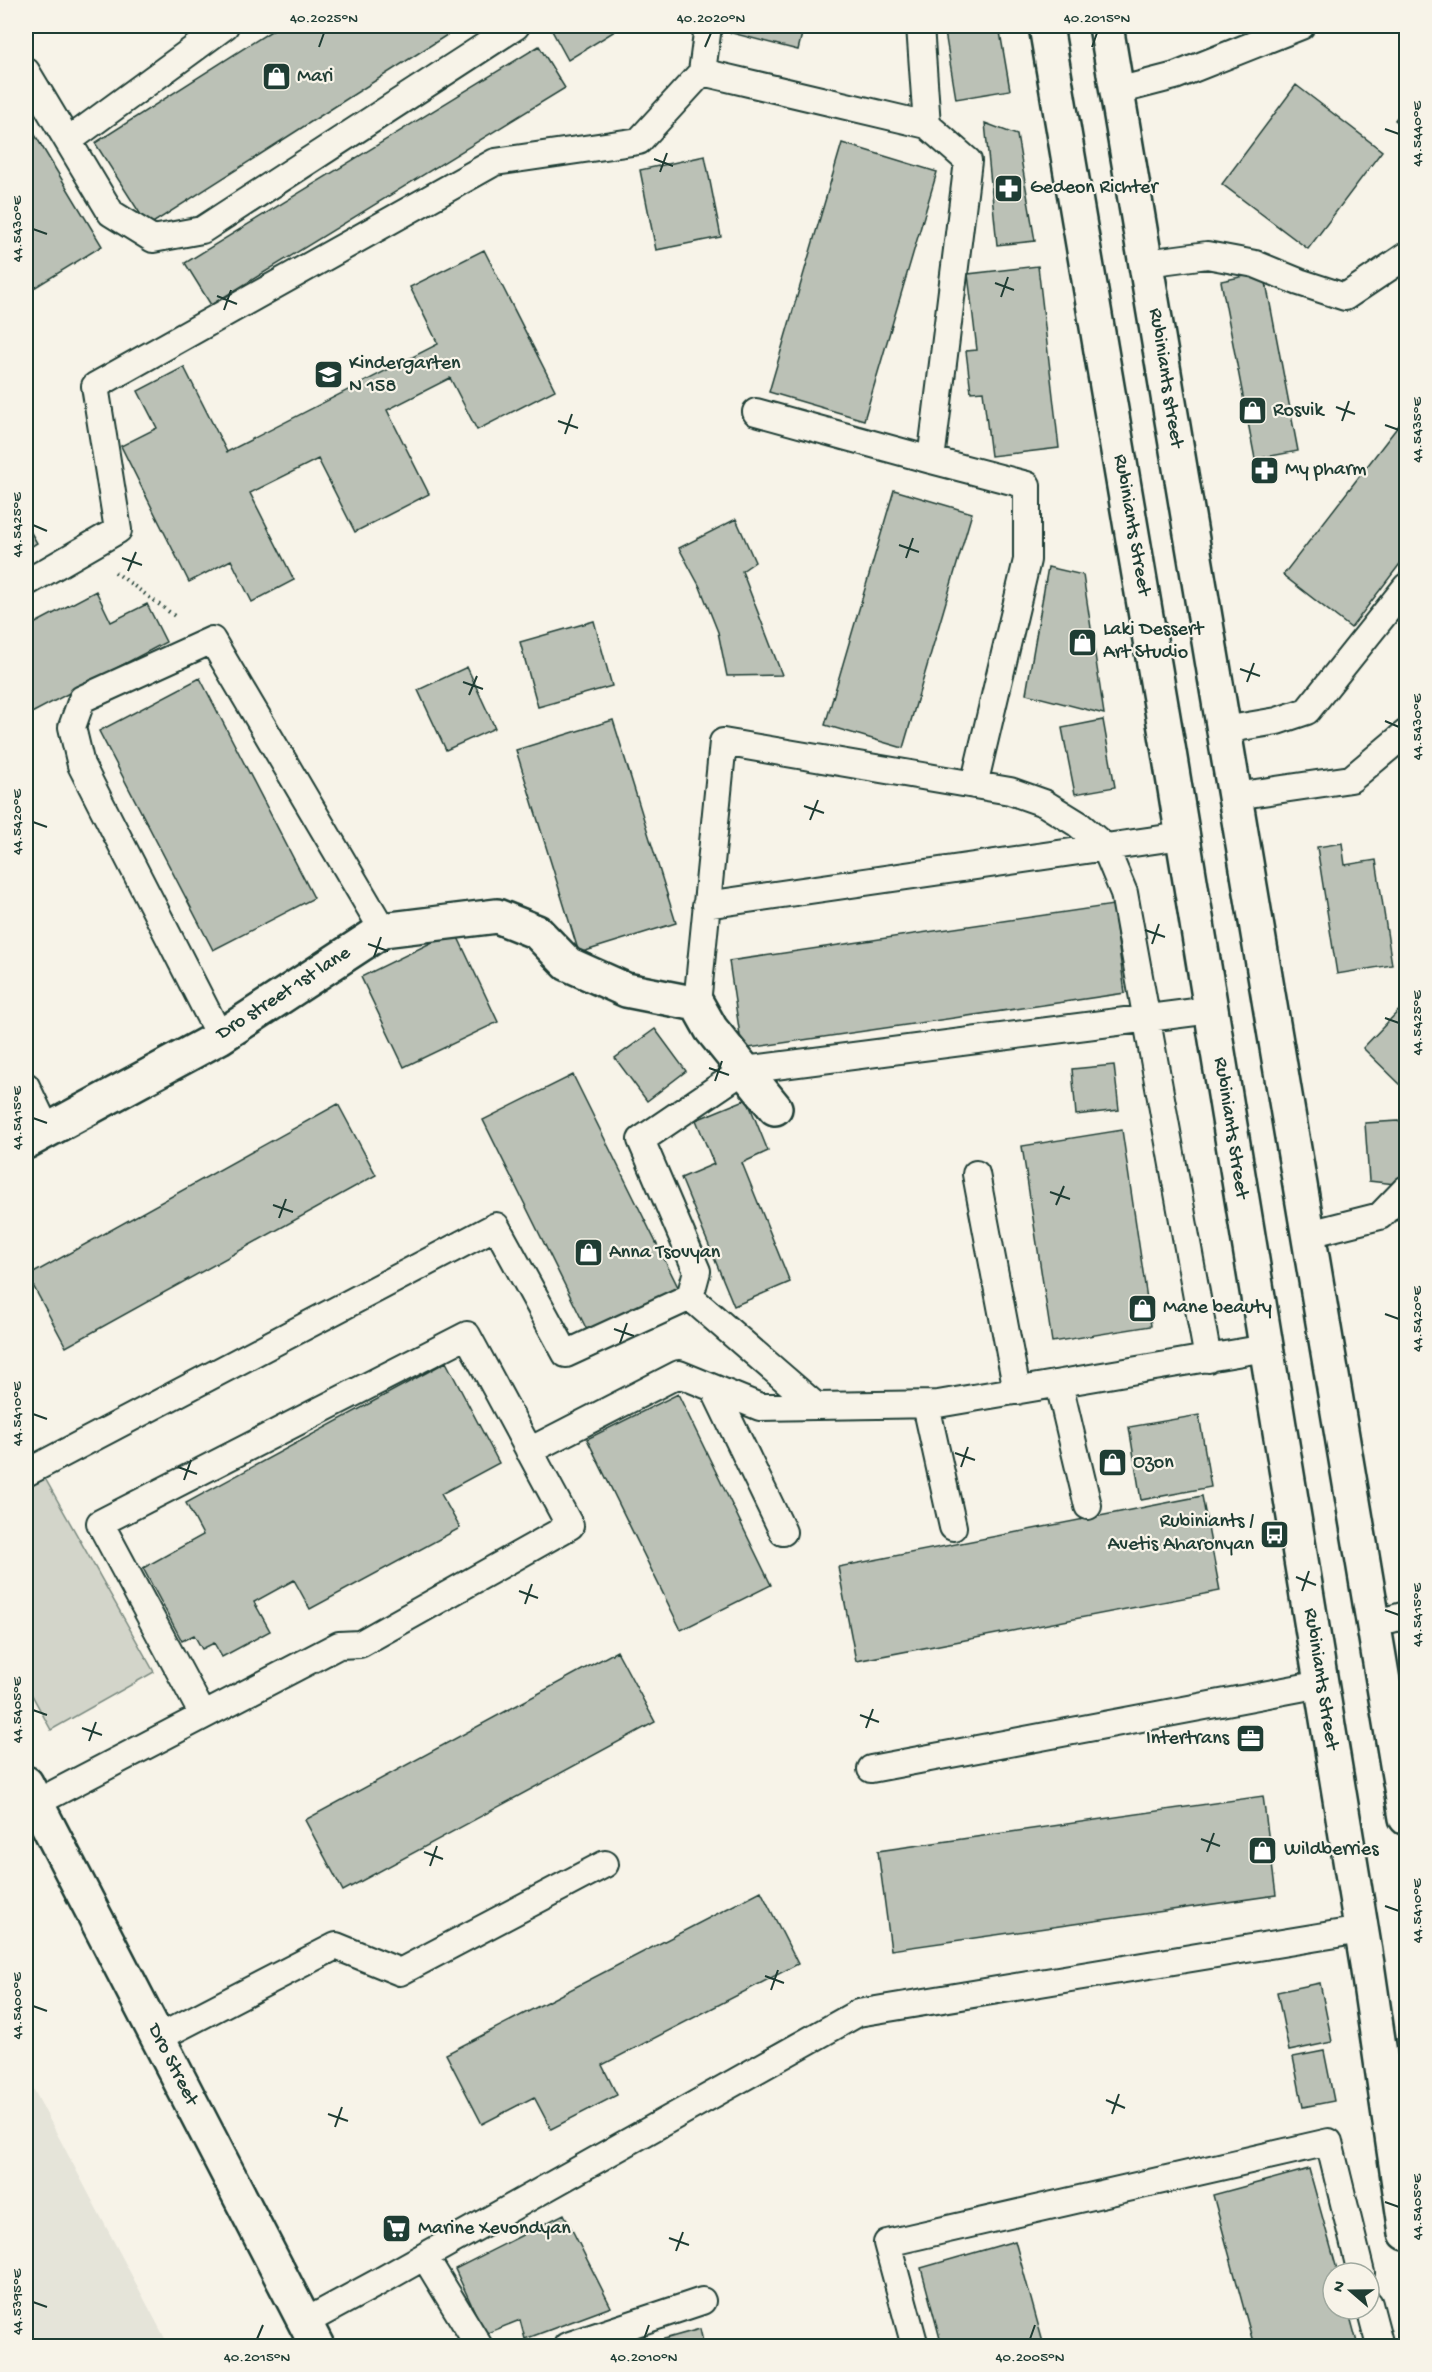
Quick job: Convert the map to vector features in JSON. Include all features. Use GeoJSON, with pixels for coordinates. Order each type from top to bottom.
{"type":"FeatureCollection","features":[{"type":"Feature","properties":{"kind":"main road","name":"Rubiniants Street"},"geometry":{"type":"LineString","coordinates":[[1046,26],[1211,1010],[1361,1930],[1407,2233]]}},
{"type":"Feature","properties":{"kind":"main road","name":"Rubiniants street"},"geometry":{"type":"LineString","coordinates":[[1106,26],[1224,730]]}},
{"type":"Feature","properties":{"kind":"main road"},"geometry":{"type":"LineString","coordinates":[[1224,730],[1407,1818]]}},
{"type":"Feature","properties":{"kind":"main road","name":"Dro street 1st lane"},"geometry":{"type":"LineString","coordinates":[[36,1136],[220,1037],[383,930],[497,916],[537,932],[568,964],[626,990],[697,1004]]}},
{"type":"Feature","properties":{"kind":"main road"},"geometry":{"type":"LineString","coordinates":[[697,1004],[711,1029],[775,1108]]}},
{"type":"Feature","properties":{"kind":"main road","name":"Dro Street"},"geometry":{"type":"LineString","coordinates":[[31,1793],[311,2334]]}},
{"type":"Feature","properties":{"kind":"lane"},"geometry":{"type":"LineString","coordinates":[[68,141],[225,26]]}},
{"type":"Feature","properties":{"kind":"lane"},"geometry":{"type":"LineString","coordinates":[[26,71],[111,213],[153,239],[202,230],[516,26]]}},
{"type":"Feature","properties":{"kind":"lane"},"geometry":{"type":"LineString","coordinates":[[26,583],[118,530],[95,386],[495,162],[639,141],[702,72],[708,26]]}},
{"type":"Feature","properties":{"kind":"lane"},"geometry":{"type":"LineString","coordinates":[[920,26],[927,125]]}},
{"type":"Feature","properties":{"kind":"lane"},"geometry":{"type":"LineString","coordinates":[[1117,92],[1174,76],[1301,26]]}},
{"type":"Feature","properties":{"kind":"lane"},"geometry":{"type":"LineString","coordinates":[[702,72],[927,125],[968,161],[931,460]]}},
{"type":"Feature","properties":{"kind":"lane"},"geometry":{"type":"LineString","coordinates":[[1146,263],[1207,255],[1255,264],[1344,297],[1407,256]]}},
{"type":"Feature","properties":{"kind":"lane"},"geometry":{"type":"LineString","coordinates":[[756,412],[1027,485],[1027,560],[974,785]]}},
{"type":"Feature","properties":{"kind":"lane"},"geometry":{"type":"LineString","coordinates":[[1224,730],[1278,721],[1307,711],[1407,587]]}},
{"type":"Feature","properties":{"kind":"lane"},"geometry":{"type":"LineString","coordinates":[[220,1037],[81,765],[72,727],[82,699],[212,640],[383,930]]}},
{"type":"Feature","properties":{"kind":"lane"},"geometry":{"type":"LineString","coordinates":[[1234,796],[1351,779],[1407,733]]}},
{"type":"Feature","properties":{"kind":"lane"},"geometry":{"type":"LineString","coordinates":[[697,1004],[723,742],[1010,791],[1044,803],[1078,824],[1105,847],[1124,893],[1208,1359]]}},
{"type":"Feature","properties":{"kind":"lane"},"geometry":{"type":"LineString","coordinates":[[706,905],[1182,836]]}},
{"type":"Feature","properties":{"kind":"lane"},"geometry":{"type":"LineString","coordinates":[[690,1297],[697,1271],[641,1140],[744,1070],[1211,1010]]}},
{"type":"Feature","properties":{"kind":"lane"},"geometry":{"type":"LineString","coordinates":[[26,1086],[36,1136]]}},
{"type":"Feature","properties":{"kind":"lane"},"geometry":{"type":"LineString","coordinates":[[976,1174],[1017,1391]]}},
{"type":"Feature","properties":{"kind":"lane"},"geometry":{"type":"LineString","coordinates":[[1309,1234],[1380,1216],[1407,1189]]}},
{"type":"Feature","properties":{"kind":"lane"},"geometry":{"type":"LineString","coordinates":[[26,1473],[496,1226],[566,1354],[690,1297]]}},
{"type":"Feature","properties":{"kind":"lane"},"geometry":{"type":"LineString","coordinates":[[690,1297],[816,1406]]}},
{"type":"Feature","properties":{"kind":"lane"},"geometry":{"type":"LineString","coordinates":[[31,1793],[203,1715],[339,1645],[360,1644],[570,1526],[467,1335],[100,1523],[203,1715]]}},
{"type":"Feature","properties":{"kind":"lane"},"geometry":{"type":"LineString","coordinates":[[529,1451],[679,1374],[760,1407],[926,1405],[1266,1348]]}},
{"type":"Feature","properties":{"kind":"lane"},"geometry":{"type":"LineString","coordinates":[[1059,1384],[1088,1506]]}},
{"type":"Feature","properties":{"kind":"lane"},"geometry":{"type":"LineString","coordinates":[[714,1389],[783,1532]]}},
{"type":"Feature","properties":{"kind":"lane"},"geometry":{"type":"LineString","coordinates":[[926,1405],[953,1527]]}},
{"type":"Feature","properties":{"kind":"lane"},"geometry":{"type":"LineString","coordinates":[[1374,1623],[1407,1615]]}},
{"type":"Feature","properties":{"kind":"lane"},"geometry":{"type":"LineString","coordinates":[[871,1769],[1321,1684]]}},
{"type":"Feature","properties":{"kind":"lane"},"geometry":{"type":"LineString","coordinates":[[158,2038],[336,1946],[400,1972],[605,1864]]}},
{"type":"Feature","properties":{"kind":"lane"},"geometry":{"type":"LineString","coordinates":[[311,2334],[425,2257],[858,2013],[1361,1930]]}},
{"type":"Feature","properties":{"kind":"lane"},"geometry":{"type":"LineString","coordinates":[[915,2346],[887,2243],[1329,2142],[1358,2261]]}},
{"type":"Feature","properties":{"kind":"lane"},"geometry":{"type":"LineString","coordinates":[[425,2257],[479,2346]]}},
{"type":"Feature","properties":{"kind":"lane"},"geometry":{"type":"LineString","coordinates":[[567,2346],[702,2301]]}},
{"type":"Feature","properties":{"kind":"lane"},"geometry":{"type":"LineString","coordinates":[[1373,2321],[1380,2346]]}},
{"type":"Feature","properties":{"kind":"path"},"geometry":{"type":"LineString","coordinates":[[88,547],[97,560],[139,588],[161,608],[212,640]]}},
{"type":"Feature","properties":{"kind":"shaded area"},"geometry":{"type":"Polygon","coordinates":[[[42,1473],[154,1672],[51,1730],[26,1684],[26,1482],[42,1473]]]}},
{"type":"Feature","properties":{"kind":"shaded area"},"geometry":{"type":"Polygon","coordinates":[[[26,2075],[169,2346],[26,2346],[26,2075]]]}},
{"type":"Feature","properties":{"kind":"building"},"geometry":{"type":"Polygon","coordinates":[[[279,26],[461,26],[148,226],[95,143],[279,26]]]}},
{"type":"Feature","properties":{"kind":"building"},"geometry":{"type":"Polygon","coordinates":[[[623,26],[568,60],[550,27],[623,26]]]}},
{"type":"Feature","properties":{"kind":"building"},"geometry":{"type":"Polygon","coordinates":[[[725,26],[804,26],[798,50],[724,31],[725,26]]]}},
{"type":"Feature","properties":{"kind":"building"},"geometry":{"type":"Polygon","coordinates":[[[944,26],[999,26],[1010,90],[956,99],[944,26]]]}},
{"type":"Feature","properties":{"kind":"building"},"geometry":{"type":"Polygon","coordinates":[[[539,46],[565,88],[211,305],[185,263],[539,46]]]}},
{"type":"Feature","properties":{"kind":"building"},"geometry":{"type":"Polygon","coordinates":[[[1296,85],[1382,151],[1308,249],[1222,184],[1296,85]]]}},
{"type":"Feature","properties":{"kind":"building"},"geometry":{"type":"Polygon","coordinates":[[[1406,106],[1406,129],[1395,120],[1406,106]]]}},
{"type":"Feature","properties":{"kind":"building"},"geometry":{"type":"Polygon","coordinates":[[[26,120],[102,246],[26,293],[26,120]]]}},
{"type":"Feature","properties":{"kind":"building"},"geometry":{"type":"Polygon","coordinates":[[[985,123],[1017,135],[1035,241],[997,245],[985,123]]]}},
{"type":"Feature","properties":{"kind":"building"},"geometry":{"type":"Polygon","coordinates":[[[842,143],[937,172],[864,420],[769,392],[842,143]]]}},
{"type":"Feature","properties":{"kind":"building"},"geometry":{"type":"Polygon","coordinates":[[[705,156],[721,237],[656,250],[640,170],[705,156]]]}},
{"type":"Feature","properties":{"kind":"building"},"geometry":{"type":"Polygon","coordinates":[[[484,250],[555,390],[477,430],[450,378],[387,410],[429,494],[355,532],[318,459],[250,493],[294,580],[252,602],[231,560],[189,582],[121,446],[157,428],[138,391],[184,367],[227,452],[438,344],[410,287],[484,250]]]}},
{"type":"Feature","properties":{"kind":"building"},"geometry":{"type":"Polygon","coordinates":[[[1038,266],[1059,448],[991,456],[983,391],[971,392],[966,351],[977,350],[968,274],[1038,266]]]}},
{"type":"Feature","properties":{"kind":"building"},"geometry":{"type":"Polygon","coordinates":[[[1264,272],[1298,451],[1255,459],[1221,281],[1264,272]]]}},
{"type":"Feature","properties":{"kind":"building"},"geometry":{"type":"Polygon","coordinates":[[[1406,416],[1406,556],[1351,628],[1283,575],[1406,416]]]}},
{"type":"Feature","properties":{"kind":"building"},"geometry":{"type":"Polygon","coordinates":[[[894,490],[972,513],[903,748],[825,725],[894,490]]]}},
{"type":"Feature","properties":{"kind":"building"},"geometry":{"type":"Polygon","coordinates":[[[736,519],[755,562],[742,571],[782,675],[727,676],[718,632],[700,587],[679,548],[736,519]]]}},
{"type":"Feature","properties":{"kind":"building"},"geometry":{"type":"Polygon","coordinates":[[[26,524],[37,543],[26,550],[26,524]]]}},
{"type":"Feature","properties":{"kind":"building"},"geometry":{"type":"Polygon","coordinates":[[[1048,567],[1083,575],[1104,714],[1026,694],[1048,567]]]}},
{"type":"Feature","properties":{"kind":"building"},"geometry":{"type":"Polygon","coordinates":[[[96,591],[111,622],[147,604],[166,642],[26,716],[26,628],[96,591]]]}},
{"type":"Feature","properties":{"kind":"building"},"geometry":{"type":"Polygon","coordinates":[[[594,621],[612,686],[538,707],[520,642],[594,621]]]}},
{"type":"Feature","properties":{"kind":"building"},"geometry":{"type":"Polygon","coordinates":[[[467,667],[495,728],[446,750],[418,690],[467,667]]]}},
{"type":"Feature","properties":{"kind":"building"},"geometry":{"type":"Polygon","coordinates":[[[200,678],[314,898],[213,950],[99,731],[200,678]]]}},
{"type":"Feature","properties":{"kind":"building"},"geometry":{"type":"Polygon","coordinates":[[[613,720],[676,923],[579,953],[516,750],[613,720]]]}},
{"type":"Feature","properties":{"kind":"building"},"geometry":{"type":"Polygon","coordinates":[[[1103,720],[1115,787],[1075,794],[1062,728],[1103,720]]]}},
{"type":"Feature","properties":{"kind":"building"},"geometry":{"type":"Polygon","coordinates":[[[1342,843],[1345,865],[1376,860],[1392,965],[1337,974],[1317,847],[1342,843]]]}},
{"type":"Feature","properties":{"kind":"building"},"geometry":{"type":"Polygon","coordinates":[[[1113,905],[1125,993],[742,1049],[729,961],[1113,905]]]}},
{"type":"Feature","properties":{"kind":"building"},"geometry":{"type":"Polygon","coordinates":[[[455,931],[498,1022],[404,1067],[361,977],[455,931]]]}},
{"type":"Feature","properties":{"kind":"building"},"geometry":{"type":"Polygon","coordinates":[[[1406,1003],[1406,1090],[1363,1048],[1406,1003]]]}},
{"type":"Feature","properties":{"kind":"building"},"geometry":{"type":"Polygon","coordinates":[[[655,1029],[686,1071],[647,1101],[615,1058],[655,1029]]]}},
{"type":"Feature","properties":{"kind":"building"},"geometry":{"type":"Polygon","coordinates":[[[1114,1065],[1119,1110],[1076,1115],[1072,1069],[1114,1065]]]}},
{"type":"Feature","properties":{"kind":"building"},"geometry":{"type":"Polygon","coordinates":[[[573,1075],[678,1287],[588,1332],[483,1120],[573,1075]]]}},
{"type":"Feature","properties":{"kind":"building"},"geometry":{"type":"Polygon","coordinates":[[[747,1099],[768,1151],[742,1163],[790,1282],[734,1306],[681,1178],[714,1164],[696,1120],[747,1099]]]}},
{"type":"Feature","properties":{"kind":"building"},"geometry":{"type":"Polygon","coordinates":[[[338,1104],[376,1175],[66,1347],[28,1276],[338,1104]]]}},
{"type":"Feature","properties":{"kind":"building"},"geometry":{"type":"Polygon","coordinates":[[[1398,1121],[1406,1126],[1406,1172],[1395,1184],[1369,1181],[1365,1123],[1398,1121]]]}},
{"type":"Feature","properties":{"kind":"building"},"geometry":{"type":"Polygon","coordinates":[[[1122,1130],[1151,1326],[1052,1342],[1022,1146],[1122,1130]]]}},
{"type":"Feature","properties":{"kind":"building"},"geometry":{"type":"Polygon","coordinates":[[[446,1362],[499,1463],[441,1494],[460,1528],[310,1609],[294,1580],[254,1602],[270,1631],[222,1657],[214,1643],[202,1649],[194,1635],[182,1641],[143,1568],[203,1535],[186,1503],[446,1362]]]}},
{"type":"Feature","properties":{"kind":"building"},"geometry":{"type":"Polygon","coordinates":[[[678,1394],[771,1585],[681,1630],[587,1439],[678,1394]]]}},
{"type":"Feature","properties":{"kind":"building"},"geometry":{"type":"Polygon","coordinates":[[[1199,1415],[1211,1487],[1141,1500],[1129,1427],[1199,1415]]]}},
{"type":"Feature","properties":{"kind":"building"},"geometry":{"type":"Polygon","coordinates":[[[1202,1496],[1220,1591],[856,1661],[838,1567],[1202,1496]]]}},
{"type":"Feature","properties":{"kind":"building"},"geometry":{"type":"Polygon","coordinates":[[[617,1651],[655,1722],[343,1891],[305,1820],[617,1651]]]}},
{"type":"Feature","properties":{"kind":"building"},"geometry":{"type":"Polygon","coordinates":[[[1263,1796],[1276,1895],[891,1950],[878,1851],[1263,1796]]]}},
{"type":"Feature","properties":{"kind":"building"},"geometry":{"type":"Polygon","coordinates":[[[761,1891],[798,1964],[602,2065],[617,2095],[551,2129],[534,2097],[482,2124],[446,2054],[761,1891]]]}},
{"type":"Feature","properties":{"kind":"building"},"geometry":{"type":"Polygon","coordinates":[[[1320,1983],[1332,2042],[1289,2051],[1277,1992],[1320,1983]]]}},
{"type":"Feature","properties":{"kind":"building"},"geometry":{"type":"Polygon","coordinates":[[[1324,2051],[1334,2101],[1303,2107],[1293,2057],[1324,2051]]]}},
{"type":"Feature","properties":{"kind":"building"},"geometry":{"type":"Polygon","coordinates":[[[1309,2169],[1335,2261],[1321,2261],[1321,2321],[1351,2321],[1358,2346],[1254,2346],[1213,2195],[1309,2169]]]}},
{"type":"Feature","properties":{"kind":"building"},"geometry":{"type":"Polygon","coordinates":[[[564,2214],[611,2307],[525,2339],[520,2320],[485,2334],[455,2269],[564,2214]]]}},
{"type":"Feature","properties":{"kind":"building"},"geometry":{"type":"Polygon","coordinates":[[[1015,2241],[1044,2346],[942,2346],[921,2268],[1015,2241]]]}},
{"type":"Feature","properties":{"kind":"building"},"geometry":{"type":"Polygon","coordinates":[[[700,2329],[704,2346],[639,2346],[700,2329]]]}},
{"type":"Feature","properties":{"kind":"place","name":"Mari"},"geometry":{"type":"Point","coordinates":[276,77]}},
{"type":"Feature","properties":{"kind":"place","name":"Gedeon Richter"},"geometry":{"type":"Point","coordinates":[1009,188]}},
{"type":"Feature","properties":{"kind":"place","name":"Kindergarten N 158"},"geometry":{"type":"Point","coordinates":[328,375]}},
{"type":"Feature","properties":{"kind":"place","name":"Rosvik"},"geometry":{"type":"Point","coordinates":[1252,411]}},
{"type":"Feature","properties":{"kind":"place","name":"My pharm"},"geometry":{"type":"Point","coordinates":[1264,470]}},
{"type":"Feature","properties":{"kind":"place","name":"Laki Dessert Art Studio"},"geometry":{"type":"Point","coordinates":[1082,642]}},
{"type":"Feature","properties":{"kind":"place","name":"Anna Tsovyan"},"geometry":{"type":"Point","coordinates":[588,1253]}},
{"type":"Feature","properties":{"kind":"place","name":"Mane beauty"},"geometry":{"type":"Point","coordinates":[1142,1308]}},
{"type":"Feature","properties":{"kind":"place","name":"Ozon"},"geometry":{"type":"Point","coordinates":[1112,1463]}},
{"type":"Feature","properties":{"kind":"place","name":"Rubiniants / Avetis Aharonyan"},"geometry":{"type":"Point","coordinates":[1275,1534]}},
{"type":"Feature","properties":{"kind":"place","name":"Intertrans"},"geometry":{"type":"Point","coordinates":[1250,1739]}},
{"type":"Feature","properties":{"kind":"place","name":"Wildberries"},"geometry":{"type":"Point","coordinates":[1263,1850]}},
{"type":"Feature","properties":{"kind":"place","name":"Marine Xevondyan"},"geometry":{"type":"Point","coordinates":[397,2229]}}]}
